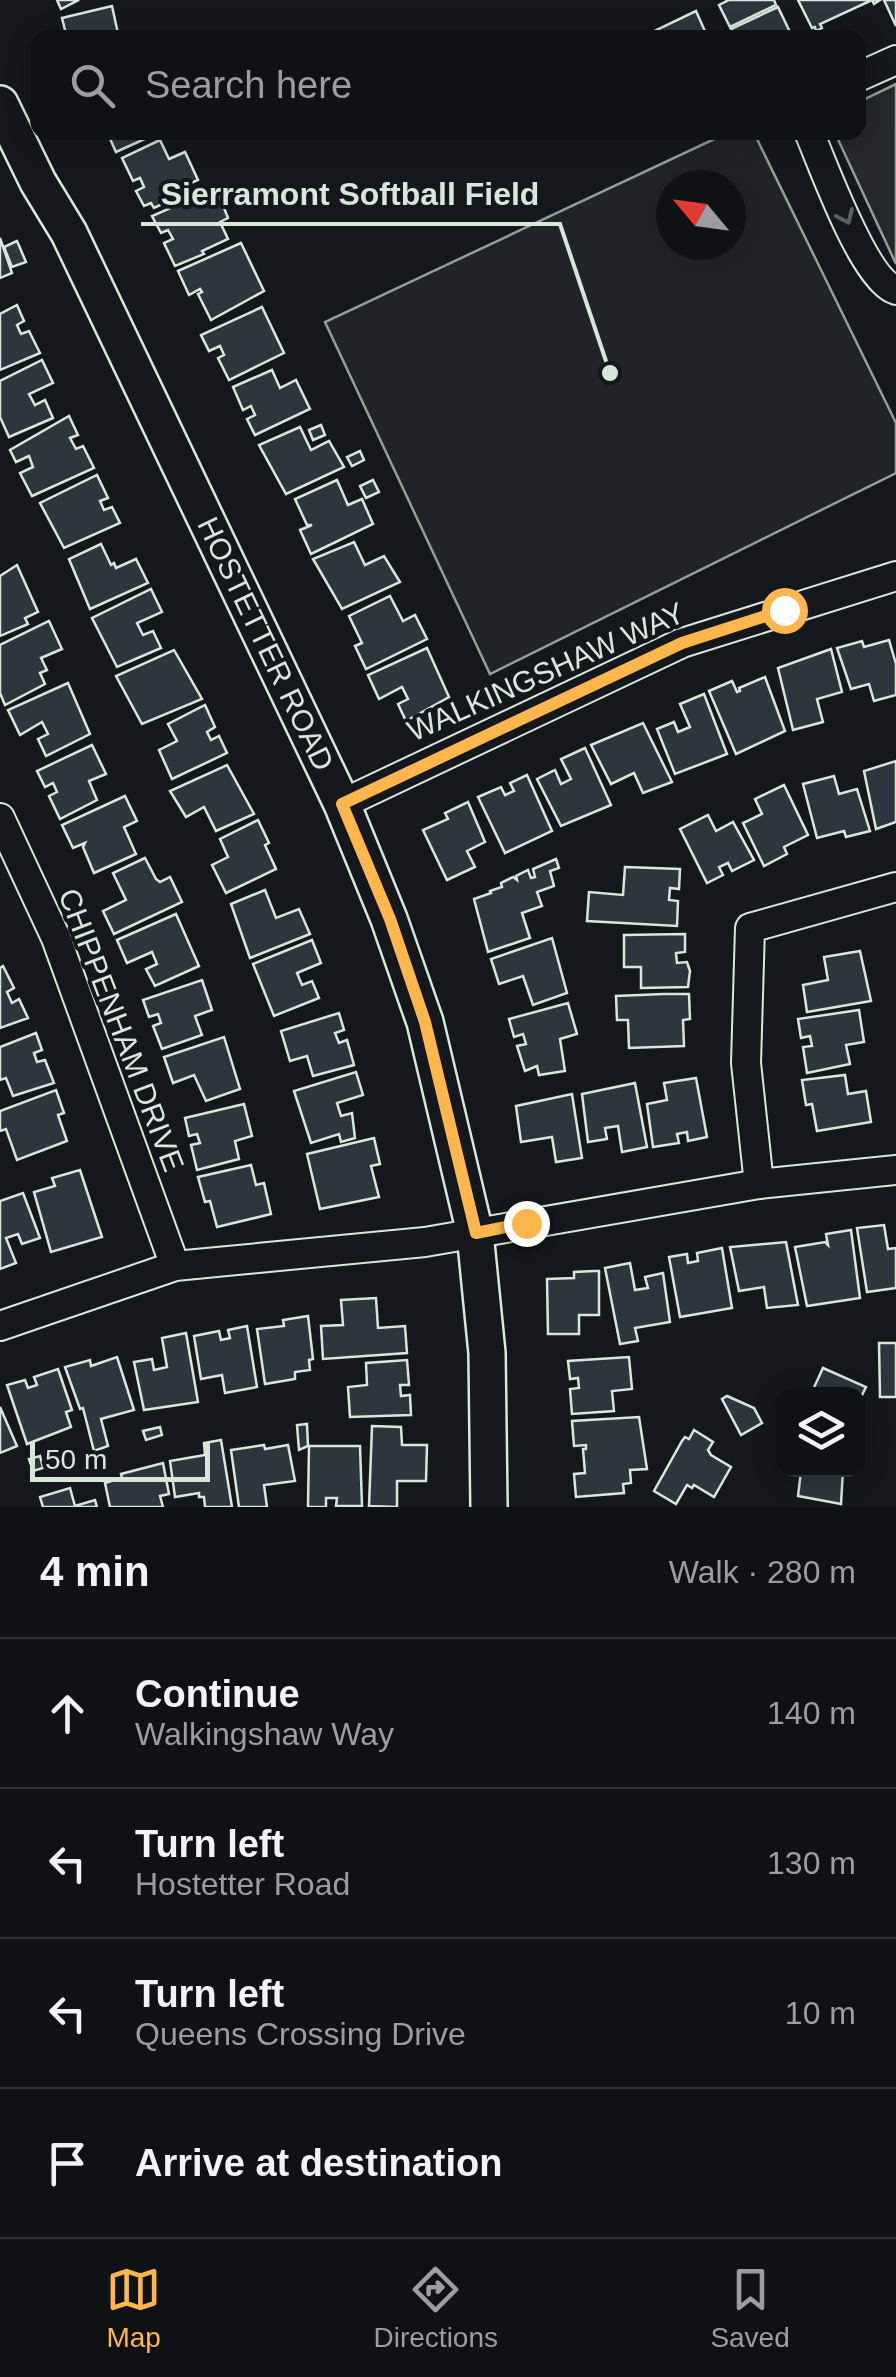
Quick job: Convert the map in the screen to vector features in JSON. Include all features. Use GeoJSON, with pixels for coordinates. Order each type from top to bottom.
{"type":"FeatureCollection","features":[{"type":"Feature","properties":{"kind":"main road","name":"HOSTETTER ROAD"},"geometry":{"type":"LineString","coordinates":[[5,127],[69,233],[342,804],[390,919],[425,1022],[476,1233],[487,1353],[489,1507]]}},
{"type":"Feature","properties":{"kind":"street"},"geometry":{"type":"LineString","coordinates":[[866,74],[896,60]]}},
{"type":"Feature","properties":{"kind":"street"},"geometry":{"type":"LineString","coordinates":[[812,140],[860,250],[880,281],[896,290]]}},
{"type":"Feature","properties":{"kind":"street","name":"WALKINGSHAW WAY"},"geometry":{"type":"LineString","coordinates":[[342,804],[682,643],[896,576]]}},
{"type":"Feature","properties":{"kind":"street","name":"CHIPPENHAM DRIVE"},"geometry":{"type":"LineString","coordinates":[[0,818],[56,938],[175,1266]]}},
{"type":"Feature","properties":{"kind":"street"},"geometry":{"type":"LineString","coordinates":[[758,1184],[746,1063],[750,928],[896,887]]}},
{"type":"Feature","properties":{"kind":"street"},"geometry":{"type":"LineString","coordinates":[[0,1326],[175,1266],[425,1242],[758,1184],[896,1170]]}},
{"type":"Feature","properties":{"kind":"shaded area"},"geometry":{"type":"Polygon","coordinates":[[[896,84],[896,264],[838,140],[866,140],[866,99],[896,84]]]}},
{"type":"Feature","properties":{"kind":"shaded area"},"geometry":{"type":"Polygon","coordinates":[[[712,140],[757,140],[896,423],[896,473],[490,674],[325,322],[712,140]]]}},
{"type":"Feature","properties":{"kind":"building"},"geometry":{"type":"Polygon","coordinates":[[[57,0],[79,0],[61,9],[57,0]]]}},
{"type":"Feature","properties":{"kind":"building"},"geometry":{"type":"Polygon","coordinates":[[[729,0],[774,0],[776,5],[730,27],[719,5],[729,0]]]}},
{"type":"Feature","properties":{"kind":"building"},"geometry":{"type":"Polygon","coordinates":[[[798,0],[872,0],[820,24],[822,28],[818,30],[812,28],[798,0]]]}},
{"type":"Feature","properties":{"kind":"building"},"geometry":{"type":"Polygon","coordinates":[[[884,0],[896,0],[896,26],[884,0]]]}},
{"type":"Feature","properties":{"kind":"building"},"geometry":{"type":"Polygon","coordinates":[[[112,6],[117,30],[65,30],[62,18],[112,6]]]}},
{"type":"Feature","properties":{"kind":"building"},"geometry":{"type":"Polygon","coordinates":[[[778,7],[789,30],[731,30],[778,7]]]}},
{"type":"Feature","properties":{"kind":"building"},"geometry":{"type":"Polygon","coordinates":[[[696,11],[704,30],[656,30],[696,11]]]}},
{"type":"Feature","properties":{"kind":"building"},"geometry":{"type":"Polygon","coordinates":[[[111,140],[142,140],[116,152],[111,140]]]}},
{"type":"Feature","properties":{"kind":"building"},"geometry":{"type":"Polygon","coordinates":[[[160,140],[169,159],[185,152],[198,180],[163,196],[167,202],[154,208],[151,203],[144,206],[136,191],[144,187],[140,178],[133,181],[122,158],[160,140]]]}},
{"type":"Feature","properties":{"kind":"building"},"geometry":{"type":"Polygon","coordinates":[[[216,188],[228,218],[220,222],[228,239],[175,266],[164,243],[173,239],[168,230],[161,233],[152,216],[216,188]]]}},
{"type":"Feature","properties":{"kind":"building"},"geometry":{"type":"Polygon","coordinates":[[[0,238],[12,273],[0,278],[0,238]]]}},
{"type":"Feature","properties":{"kind":"building"},"geometry":{"type":"Polygon","coordinates":[[[17,241],[26,262],[12,267],[4,247],[17,241]]]}},
{"type":"Feature","properties":{"kind":"building"},"geometry":{"type":"Polygon","coordinates":[[[241,243],[264,291],[211,320],[198,294],[200,289],[189,295],[178,271],[241,243]]]}},
{"type":"Feature","properties":{"kind":"building"},"geometry":{"type":"Polygon","coordinates":[[[17,305],[24,321],[17,325],[21,334],[29,331],[40,353],[0,370],[0,314],[17,305]]]}},
{"type":"Feature","properties":{"kind":"building"},"geometry":{"type":"Polygon","coordinates":[[[262,307],[284,353],[229,380],[218,358],[224,355],[220,346],[209,351],[201,335],[262,307]]]}},
{"type":"Feature","properties":{"kind":"building"},"geometry":{"type":"Polygon","coordinates":[[[42,360],[53,383],[29,394],[35,405],[45,400],[53,418],[9,437],[0,417],[0,381],[42,360]]]}},
{"type":"Feature","properties":{"kind":"building"},"geometry":{"type":"Polygon","coordinates":[[[272,370],[280,388],[296,380],[310,409],[255,435],[247,419],[255,415],[251,406],[243,410],[233,387],[272,370]]]}},
{"type":"Feature","properties":{"kind":"building"},"geometry":{"type":"Polygon","coordinates":[[[69,416],[78,435],[70,438],[76,449],[83,446],[94,468],[32,496],[20,473],[33,467],[29,456],[16,462],[10,450],[69,416]]]}},
{"type":"Feature","properties":{"kind":"building"},"geometry":{"type":"Polygon","coordinates":[[[321,425],[325,435],[313,440],[309,430],[321,425]]]}},
{"type":"Feature","properties":{"kind":"building"},"geometry":{"type":"Polygon","coordinates":[[[300,427],[311,450],[329,441],[344,467],[286,494],[259,445],[300,427]]]}},
{"type":"Feature","properties":{"kind":"building"},"geometry":{"type":"Polygon","coordinates":[[[360,451],[364,460],[352,466],[347,457],[360,451]]]}},
{"type":"Feature","properties":{"kind":"building"},"geometry":{"type":"Polygon","coordinates":[[[97,475],[108,498],[100,501],[104,510],[112,507],[120,523],[64,548],[40,503],[97,475]]]}},
{"type":"Feature","properties":{"kind":"building"},"geometry":{"type":"Polygon","coordinates":[[[337,480],[348,505],[362,499],[373,524],[311,554],[300,530],[312,525],[307,525],[295,499],[337,480]]]}},
{"type":"Feature","properties":{"kind":"building"},"geometry":{"type":"Polygon","coordinates":[[[373,480],[379,492],[366,498],[360,486],[373,480]]]}},
{"type":"Feature","properties":{"kind":"building"},"geometry":{"type":"Polygon","coordinates":[[[354,542],[365,565],[384,556],[400,582],[342,609],[313,559],[354,542]]]}},
{"type":"Feature","properties":{"kind":"building"},"geometry":{"type":"Polygon","coordinates":[[[101,544],[116,568],[136,559],[148,583],[90,609],[69,559],[101,544]]]}},
{"type":"Feature","properties":{"kind":"building"},"geometry":{"type":"Polygon","coordinates":[[[17,565],[38,612],[25,618],[28,624],[0,636],[0,576],[17,565]]]}},
{"type":"Feature","properties":{"kind":"building"},"geometry":{"type":"Polygon","coordinates":[[[151,589],[162,612],[137,623],[143,635],[153,631],[161,648],[117,667],[92,618],[151,589]]]}},
{"type":"Feature","properties":{"kind":"building"},"geometry":{"type":"Polygon","coordinates":[[[390,596],[403,621],[415,615],[427,639],[366,669],[355,646],[362,643],[349,616],[390,596]]]}},
{"type":"Feature","properties":{"kind":"building"},"geometry":{"type":"Polygon","coordinates":[[[49,621],[62,649],[41,658],[47,670],[40,673],[45,684],[5,705],[0,693],[0,645],[49,621]]]}},
{"type":"Feature","properties":{"kind":"building"},"geometry":{"type":"Polygon","coordinates":[[[889,640],[896,664],[896,695],[874,701],[869,684],[851,689],[837,648],[862,641],[864,647],[889,640]]]}},
{"type":"Feature","properties":{"kind":"building"},"geometry":{"type":"Polygon","coordinates":[[[427,648],[449,697],[406,721],[398,704],[408,699],[402,687],[379,699],[368,675],[427,648]]]}},
{"type":"Feature","properties":{"kind":"building"},"geometry":{"type":"Polygon","coordinates":[[[831,649],[842,692],[817,699],[823,722],[793,730],[778,668],[831,649]]]}},
{"type":"Feature","properties":{"kind":"building"},"geometry":{"type":"Polygon","coordinates":[[[174,650],[202,699],[142,724],[116,676],[174,650]]]}},
{"type":"Feature","properties":{"kind":"building"},"geometry":{"type":"Polygon","coordinates":[[[765,677],[785,731],[736,754],[709,691],[732,681],[737,692],[765,677]]]}},
{"type":"Feature","properties":{"kind":"building"},"geometry":{"type":"Polygon","coordinates":[[[68,683],[90,734],[46,756],[38,739],[48,734],[42,722],[20,735],[8,710],[68,683]]]}},
{"type":"Feature","properties":{"kind":"building"},"geometry":{"type":"Polygon","coordinates":[[[704,694],[727,754],[675,774],[657,729],[674,722],[678,732],[690,727],[680,704],[704,694]]]}},
{"type":"Feature","properties":{"kind":"building"},"geometry":{"type":"Polygon","coordinates":[[[205,705],[215,727],[207,732],[211,740],[219,736],[227,753],[172,779],[159,750],[177,741],[168,724],[205,705]]]}},
{"type":"Feature","properties":{"kind":"building"},"geometry":{"type":"Polygon","coordinates":[[[643,723],[672,782],[643,793],[634,773],[611,784],[591,745],[643,723]]]}},
{"type":"Feature","properties":{"kind":"building"},"geometry":{"type":"Polygon","coordinates":[[[92,745],[106,774],[89,781],[97,800],[60,819],[49,796],[57,792],[53,783],[45,787],[37,771],[92,745]]]}},
{"type":"Feature","properties":{"kind":"building"},"geometry":{"type":"Polygon","coordinates":[[[585,748],[611,805],[561,826],[537,779],[555,770],[561,784],[571,779],[561,759],[585,748]]]}},
{"type":"Feature","properties":{"kind":"building"},"geometry":{"type":"Polygon","coordinates":[[[896,761],[896,822],[876,829],[864,771],[896,761]]]}},
{"type":"Feature","properties":{"kind":"building"},"geometry":{"type":"Polygon","coordinates":[[[227,765],[254,814],[216,831],[204,807],[186,817],[170,791],[227,765]]]}},
{"type":"Feature","properties":{"kind":"building"},"geometry":{"type":"Polygon","coordinates":[[[527,775],[552,831],[505,853],[478,797],[501,787],[505,795],[514,791],[510,783],[527,775]]]}},
{"type":"Feature","properties":{"kind":"building"},"geometry":{"type":"Polygon","coordinates":[[[834,776],[839,794],[857,789],[870,831],[846,837],[844,831],[817,838],[803,784],[834,776]]]}},
{"type":"Feature","properties":{"kind":"building"},"geometry":{"type":"Polygon","coordinates":[[[784,785],[808,835],[784,847],[787,854],[764,866],[743,823],[762,814],[755,799],[784,785]]]}},
{"type":"Feature","properties":{"kind":"building"},"geometry":{"type":"Polygon","coordinates":[[[125,796],[137,821],[124,827],[136,854],[94,873],[83,847],[85,843],[73,848],[62,825],[125,796]]]}},
{"type":"Feature","properties":{"kind":"building"},"geometry":{"type":"Polygon","coordinates":[[[468,802],[485,842],[467,851],[475,867],[447,880],[423,830],[448,819],[445,813],[468,802]]]}},
{"type":"Feature","properties":{"kind":"building"},"geometry":{"type":"Polygon","coordinates":[[[708,815],[716,831],[733,822],[754,860],[732,871],[728,863],[719,867],[723,875],[707,883],[680,829],[708,815]]]}},
{"type":"Feature","properties":{"kind":"building"},"geometry":{"type":"Polygon","coordinates":[[[258,820],[276,869],[226,893],[212,865],[228,857],[220,839],[258,820]]]}},
{"type":"Feature","properties":{"kind":"building"},"geometry":{"type":"Polygon","coordinates":[[[145,858],[156,879],[160,882],[170,877],[182,902],[114,934],[103,911],[126,900],[113,873],[145,858]]]}},
{"type":"Feature","properties":{"kind":"building"},"geometry":{"type":"Polygon","coordinates":[[[556,859],[559,868],[550,871],[554,886],[537,892],[542,906],[522,913],[530,938],[488,952],[474,899],[502,887],[501,883],[513,877],[517,880],[516,876],[528,870],[531,878],[535,877],[533,869],[556,859]]]}},
{"type":"Feature","properties":{"kind":"building"},"geometry":{"type":"Polygon","coordinates":[[[625,867],[680,869],[679,889],[670,888],[669,900],[678,901],[677,926],[587,921],[589,892],[623,895],[625,867]]]}},
{"type":"Feature","properties":{"kind":"building"},"geometry":{"type":"Polygon","coordinates":[[[265,890],[276,918],[299,909],[310,934],[250,958],[231,904],[265,890]]]}},
{"type":"Feature","properties":{"kind":"building"},"geometry":{"type":"Polygon","coordinates":[[[176,914],[199,966],[155,986],[146,969],[157,964],[152,952],[127,963],[117,940],[176,914]]]}},
{"type":"Feature","properties":{"kind":"building"},"geometry":{"type":"Polygon","coordinates":[[[685,934],[685,952],[676,953],[677,963],[687,962],[688,987],[641,988],[641,967],[624,967],[624,935],[685,934]]]}},
{"type":"Feature","properties":{"kind":"building"},"geometry":{"type":"Polygon","coordinates":[[[552,938],[567,993],[533,1005],[523,976],[499,984],[491,959],[552,938]]]}},
{"type":"Feature","properties":{"kind":"building"},"geometry":{"type":"Polygon","coordinates":[[[312,940],[321,963],[297,973],[302,985],[312,981],[319,998],[274,1016],[253,964],[312,940]]]}},
{"type":"Feature","properties":{"kind":"building"},"geometry":{"type":"Polygon","coordinates":[[[860,951],[871,1001],[807,1012],[803,985],[828,980],[824,957],[860,951]]]}},
{"type":"Feature","properties":{"kind":"building"},"geometry":{"type":"Polygon","coordinates":[[[3,966],[14,988],[7,992],[12,1003],[19,999],[28,1018],[0,1028],[0,968],[3,966]]]}},
{"type":"Feature","properties":{"kind":"building"},"geometry":{"type":"Polygon","coordinates":[[[202,980],[212,1010],[195,1016],[202,1035],[162,1049],[153,1026],[161,1023],[158,1014],[149,1017],[143,1000],[202,980]]]}},
{"type":"Feature","properties":{"kind":"building"},"geometry":{"type":"Polygon","coordinates":[[[689,994],[690,1019],[683,1020],[684,1046],[629,1048],[628,1020],[617,1020],[616,996],[689,994]]]}},
{"type":"Feature","properties":{"kind":"building"},"geometry":{"type":"Polygon","coordinates":[[[568,1003],[577,1034],[560,1039],[565,1071],[539,1075],[537,1066],[525,1071],[517,1046],[526,1044],[523,1034],[514,1037],[509,1019],[568,1003]]]}},
{"type":"Feature","properties":{"kind":"building"},"geometry":{"type":"Polygon","coordinates":[[[859,1010],[864,1042],[846,1045],[850,1064],[807,1073],[803,1047],[812,1046],[810,1036],[801,1038],[798,1019],[859,1010]]]}},
{"type":"Feature","properties":{"kind":"building"},"geometry":{"type":"Polygon","coordinates":[[[339,1013],[344,1030],[335,1033],[339,1043],[347,1040],[354,1065],[313,1076],[307,1056],[290,1061],[281,1031],[339,1013]]]}},
{"type":"Feature","properties":{"kind":"building"},"geometry":{"type":"Polygon","coordinates":[[[36,1033],[42,1050],[34,1053],[37,1062],[45,1060],[54,1083],[13,1096],[6,1078],[0,1080],[0,1047],[36,1033]]]}},
{"type":"Feature","properties":{"kind":"building"},"geometry":{"type":"Polygon","coordinates":[[[224,1037],[240,1089],[206,1101],[194,1075],[173,1083],[164,1057],[224,1037]]]}},
{"type":"Feature","properties":{"kind":"building"},"geometry":{"type":"Polygon","coordinates":[[[356,1072],[363,1095],[337,1103],[341,1116],[352,1113],[355,1138],[341,1142],[339,1134],[311,1143],[294,1091],[356,1072]]]}},
{"type":"Feature","properties":{"kind":"building"},"geometry":{"type":"Polygon","coordinates":[[[845,1075],[848,1094],[866,1091],[871,1122],[817,1131],[812,1104],[806,1105],[802,1080],[845,1075]]]}},
{"type":"Feature","properties":{"kind":"building"},"geometry":{"type":"Polygon","coordinates":[[[696,1078],[707,1137],[688,1141],[687,1132],[677,1134],[679,1143],[653,1147],[647,1104],[667,1100],[664,1083],[696,1078]]]}},
{"type":"Feature","properties":{"kind":"building"},"geometry":{"type":"Polygon","coordinates":[[[635,1083],[647,1147],[622,1152],[618,1126],[605,1128],[607,1139],[588,1142],[582,1094],[635,1083]]]}},
{"type":"Feature","properties":{"kind":"building"},"geometry":{"type":"Polygon","coordinates":[[[56,1090],[64,1113],[58,1115],[67,1141],[17,1160],[6,1129],[0,1131],[0,1111],[56,1090]]]}},
{"type":"Feature","properties":{"kind":"building"},"geometry":{"type":"Polygon","coordinates":[[[572,1094],[582,1158],[556,1162],[552,1137],[521,1142],[516,1106],[572,1094]]]}},
{"type":"Feature","properties":{"kind":"building"},"geometry":{"type":"Polygon","coordinates":[[[244,1104],[252,1136],[235,1141],[239,1159],[197,1170],[191,1145],[200,1143],[197,1134],[189,1136],[185,1118],[244,1104]]]}},
{"type":"Feature","properties":{"kind":"building"},"geometry":{"type":"Polygon","coordinates":[[[374,1138],[380,1164],[371,1166],[379,1197],[320,1209],[307,1154],[374,1138]]]}},
{"type":"Feature","properties":{"kind":"building"},"geometry":{"type":"Polygon","coordinates":[[[251,1165],[256,1185],[264,1183],[271,1214],[217,1227],[198,1177],[251,1165]]]}},
{"type":"Feature","properties":{"kind":"building"},"geometry":{"type":"Polygon","coordinates":[[[80,1170],[102,1237],[51,1252],[34,1192],[55,1186],[52,1178],[80,1170]]]}},
{"type":"Feature","properties":{"kind":"building"},"geometry":{"type":"Polygon","coordinates":[[[23,1193],[40,1238],[22,1244],[18,1234],[6,1238],[16,1263],[0,1269],[0,1201],[23,1193]]]}},
{"type":"Feature","properties":{"kind":"building"},"geometry":{"type":"Polygon","coordinates":[[[884,1225],[888,1249],[896,1248],[896,1288],[867,1292],[857,1228],[884,1225]]]}},
{"type":"Feature","properties":{"kind":"building"},"geometry":{"type":"Polygon","coordinates":[[[851,1230],[860,1298],[807,1306],[795,1247],[825,1242],[828,1245],[826,1234],[851,1230]]]}},
{"type":"Feature","properties":{"kind":"building"},"geometry":{"type":"Polygon","coordinates":[[[786,1242],[798,1305],[767,1308],[764,1287],[739,1291],[730,1247],[786,1242]]]}},
{"type":"Feature","properties":{"kind":"building"},"geometry":{"type":"Polygon","coordinates":[[[722,1248],[732,1308],[680,1317],[669,1257],[687,1254],[688,1263],[698,1261],[697,1253],[722,1248]]]}},
{"type":"Feature","properties":{"kind":"building"},"geometry":{"type":"Polygon","coordinates":[[[630,1263],[635,1290],[648,1288],[645,1277],[663,1273],[670,1322],[635,1328],[638,1341],[620,1344],[605,1268],[630,1263]]]}},
{"type":"Feature","properties":{"kind":"building"},"geometry":{"type":"Polygon","coordinates":[[[599,1271],[599,1315],[579,1315],[579,1334],[548,1334],[547,1279],[574,1278],[574,1272],[599,1271]]]}},
{"type":"Feature","properties":{"kind":"building"},"geometry":{"type":"Polygon","coordinates":[[[376,1298],[378,1328],[405,1326],[407,1353],[323,1359],[321,1326],[343,1325],[341,1300],[376,1298]]]}},
{"type":"Feature","properties":{"kind":"building"},"geometry":{"type":"Polygon","coordinates":[[[308,1316],[313,1359],[309,1360],[310,1370],[295,1372],[295,1379],[265,1384],[257,1329],[284,1326],[283,1320],[308,1316]]]}},
{"type":"Feature","properties":{"kind":"building"},"geometry":{"type":"Polygon","coordinates":[[[247,1326],[257,1387],[225,1393],[222,1375],[201,1379],[194,1336],[219,1331],[221,1340],[230,1338],[228,1330],[247,1326]]]}},
{"type":"Feature","properties":{"kind":"building"},"geometry":{"type":"Polygon","coordinates":[[[186,1333],[198,1402],[144,1410],[134,1362],[152,1359],[154,1370],[167,1367],[162,1338],[186,1333]]]}},
{"type":"Feature","properties":{"kind":"building"},"geometry":{"type":"Polygon","coordinates":[[[879,1343],[896,1343],[896,1397],[880,1397],[879,1343]]]}},
{"type":"Feature","properties":{"kind":"building"},"geometry":{"type":"Polygon","coordinates":[[[117,1357],[134,1410],[101,1419],[108,1446],[94,1451],[83,1408],[80,1409],[65,1367],[90,1360],[91,1366],[117,1357]]]}},
{"type":"Feature","properties":{"kind":"building"},"geometry":{"type":"Polygon","coordinates":[[[629,1357],[632,1389],[612,1391],[614,1411],[572,1414],[570,1389],[579,1388],[578,1378],[570,1379],[568,1361],[629,1357]]]}},
{"type":"Feature","properties":{"kind":"building"},"geometry":{"type":"Polygon","coordinates":[[[407,1360],[409,1385],[400,1385],[401,1396],[410,1395],[411,1415],[350,1417],[348,1387],[367,1385],[366,1363],[407,1360]]]}},
{"type":"Feature","properties":{"kind":"building"},"geometry":{"type":"Polygon","coordinates":[[[823,1368],[866,1387],[814,1387],[823,1368]]]}},
{"type":"Feature","properties":{"kind":"building"},"geometry":{"type":"Polygon","coordinates":[[[58,1369],[72,1410],[66,1412],[71,1427],[27,1444],[7,1385],[25,1380],[28,1388],[37,1385],[34,1377],[58,1369]]]}},
{"type":"Feature","properties":{"kind":"building"},"geometry":{"type":"Polygon","coordinates":[[[727,1396],[754,1408],[762,1423],[741,1435],[722,1399],[727,1396]]]}},
{"type":"Feature","properties":{"kind":"building"},"geometry":{"type":"Polygon","coordinates":[[[0,1407],[17,1446],[0,1453],[0,1407]]]}},
{"type":"Feature","properties":{"kind":"building"},"geometry":{"type":"Polygon","coordinates":[[[639,1417],[647,1469],[630,1470],[631,1483],[623,1484],[624,1493],[576,1497],[574,1474],[585,1473],[586,1445],[574,1446],[572,1421],[639,1417]]]}},
{"type":"Feature","properties":{"kind":"building"},"geometry":{"type":"Polygon","coordinates":[[[307,1424],[308,1446],[299,1450],[297,1425],[307,1424]]]}},
{"type":"Feature","properties":{"kind":"building"},"geometry":{"type":"Polygon","coordinates":[[[372,1426],[401,1427],[402,1445],[427,1445],[426,1481],[397,1481],[397,1507],[369,1506],[372,1426]]]}},
{"type":"Feature","properties":{"kind":"building"},"geometry":{"type":"Polygon","coordinates":[[[160,1427],[162,1435],[146,1440],[143,1431],[160,1427]]]}},
{"type":"Feature","properties":{"kind":"building"},"geometry":{"type":"Polygon","coordinates":[[[694,1430],[713,1442],[708,1450],[711,1455],[731,1467],[714,1497],[687,1485],[676,1504],[654,1491],[682,1441],[685,1437],[689,1439],[694,1430]]]}},
{"type":"Feature","properties":{"kind":"building"},"geometry":{"type":"Polygon","coordinates":[[[221,1440],[232,1507],[205,1507],[204,1497],[199,1497],[199,1493],[175,1497],[170,1461],[205,1455],[204,1443],[221,1440]]]}},
{"type":"Feature","properties":{"kind":"building"},"geometry":{"type":"Polygon","coordinates":[[[264,1445],[265,1449],[288,1445],[295,1481],[264,1485],[267,1507],[239,1507],[231,1450],[264,1445]]]}},
{"type":"Feature","properties":{"kind":"building"},"geometry":{"type":"Polygon","coordinates":[[[309,1446],[360,1446],[362,1506],[336,1506],[337,1498],[326,1498],[326,1507],[308,1507],[309,1446]]]}},
{"type":"Feature","properties":{"kind":"building"},"geometry":{"type":"Polygon","coordinates":[[[40,1456],[43,1468],[33,1471],[29,1459],[40,1456]]]}},
{"type":"Feature","properties":{"kind":"building"},"geometry":{"type":"Polygon","coordinates":[[[163,1463],[169,1494],[160,1496],[163,1507],[110,1507],[105,1483],[122,1478],[121,1474],[163,1463]]]}},
{"type":"Feature","properties":{"kind":"building"},"geometry":{"type":"Polygon","coordinates":[[[800,1477],[843,1477],[841,1504],[798,1496],[800,1477]]]}},
{"type":"Feature","properties":{"kind":"building"},"geometry":{"type":"Polygon","coordinates":[[[70,1488],[75,1506],[95,1500],[97,1507],[43,1507],[40,1497],[70,1488]]]}},
{"type":"Feature","properties":{"kind":"place","name":"Sierramont Softball Field"},"geometry":{"type":"Point","coordinates":[610,373]}},
{"type":"Feature","properties":{"kind":"route"},"geometry":{"type":"LineString","coordinates":[[526,1223],[476,1233],[425,1022],[390,919],[342,804],[682,643],[784,610]]}}]}
